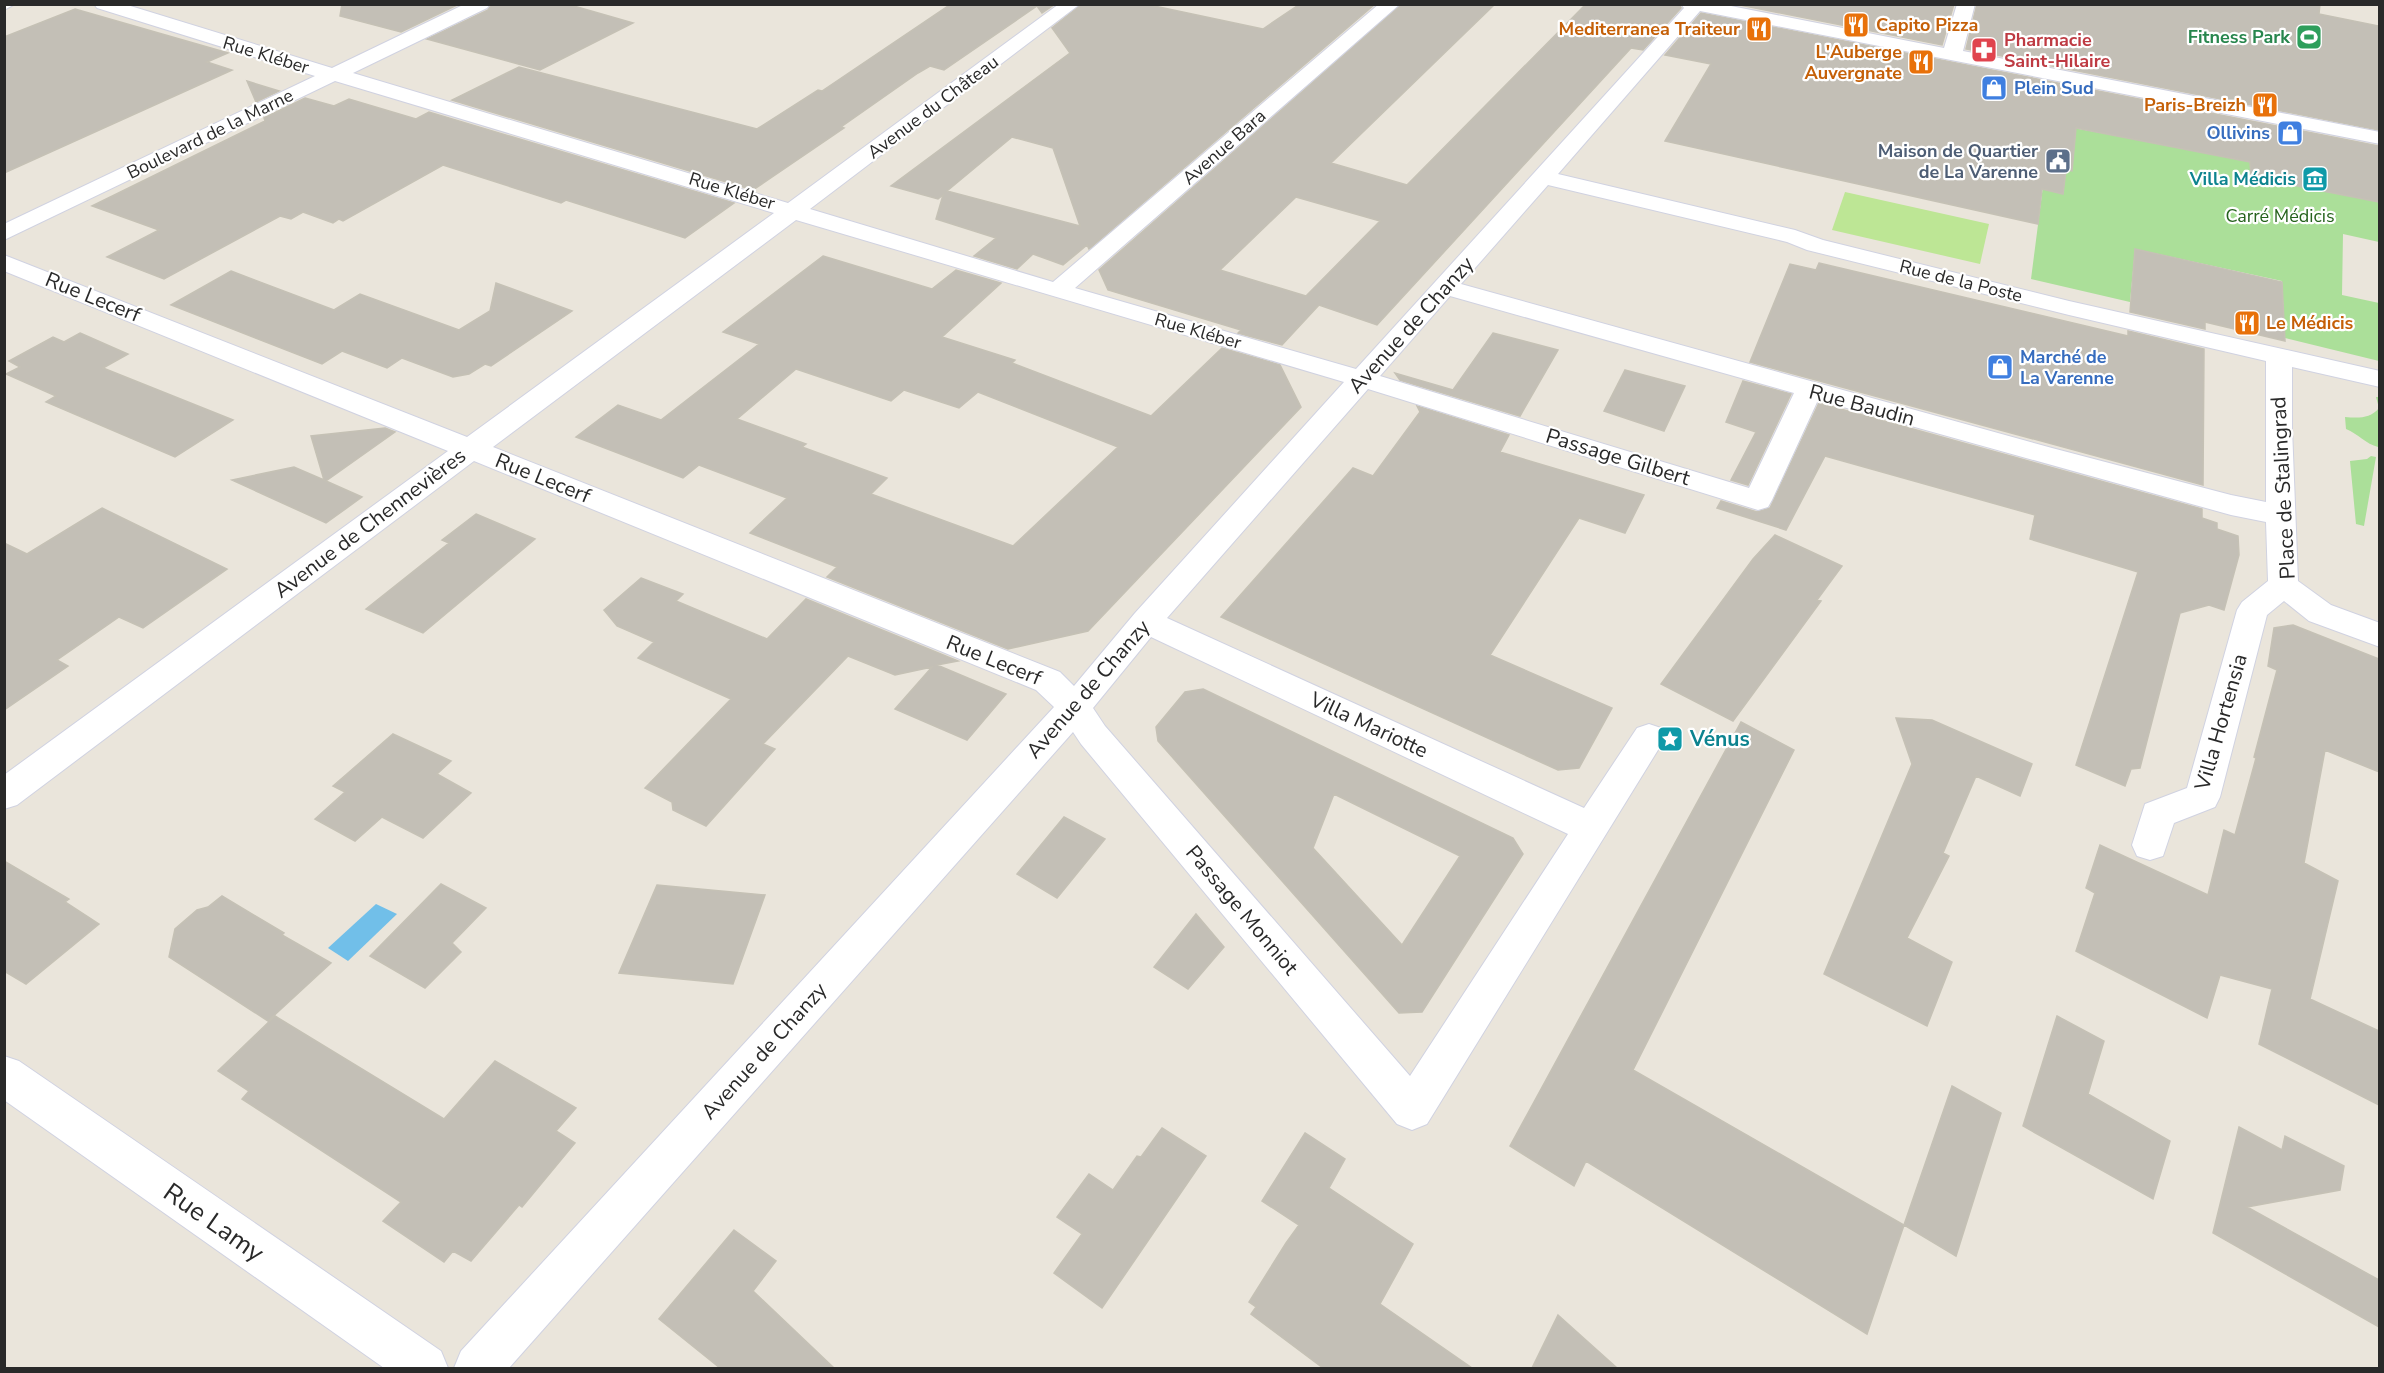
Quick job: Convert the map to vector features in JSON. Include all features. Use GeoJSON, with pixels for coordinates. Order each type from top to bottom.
{"type":"FeatureCollection","features":[{"type":"Feature","properties":{"kind":"street","name":"Rue Kléber"},"geometry":{"type":"LineString","coordinates":[[103,4],[333,75],[357,80],[795,210],[1057,291],[1362,379]]}},
{"type":"Feature","properties":{"kind":"street","name":"Boulevard de la Marne"},"geometry":{"type":"LineString","coordinates":[[4,233],[481,4]]}},
{"type":"Feature","properties":{"kind":"street","name":"Avenue du Château"},"geometry":{"type":"LineString","coordinates":[[795,210],[1071,4]]}},
{"type":"Feature","properties":{"kind":"street","name":"Avenue Bara"},"geometry":{"type":"LineString","coordinates":[[1057,291],[1391,4]]}},
{"type":"Feature","properties":{"kind":"street"},"geometry":{"type":"LineString","coordinates":[[1952,55],[1966,4]]}},
{"type":"Feature","properties":{"kind":"street"},"geometry":{"type":"LineString","coordinates":[[1694,5],[2379,138]]}},
{"type":"Feature","properties":{"kind":"street","name":"Avenue de Chanzy"},"geometry":{"type":"LineString","coordinates":[[478,1368],[1075,707],[1146,621],[1544,177],[1694,5]]}},
{"type":"Feature","properties":{"kind":"street","name":"Rue de la Poste"},"geometry":{"type":"LineString","coordinates":[[1544,177],[1795,237],[1815,245],[2069,308],[2379,379]]}},
{"type":"Feature","properties":{"kind":"street","name":"Avenue de Chennevières"},"geometry":{"type":"LineString","coordinates":[[4,795],[795,210]]}},
{"type":"Feature","properties":{"kind":"street","name":"Rue Lecerf"},"geometry":{"type":"LineString","coordinates":[[4,262],[1048,681],[1075,707]]}},
{"type":"Feature","properties":{"kind":"street","name":"Rue Baudin"},"geometry":{"type":"LineString","coordinates":[[1445,287],[1809,390],[2231,505],[2282,515]]}},
{"type":"Feature","properties":{"kind":"street","name":"Place de Stalingrad"},"geometry":{"type":"LineString","coordinates":[[2279,355],[2278,428],[2283,585],[2320,613],[2379,636]]}},
{"type":"Feature","properties":{"kind":"street","name":"Passage Gilbert"},"geometry":{"type":"LineString","coordinates":[[1362,379],[1758,500],[1809,390]]}},
{"type":"Feature","properties":{"kind":"street","name":"Villa Hortensia"},"geometry":{"type":"LineString","coordinates":[[2150,845],[2158,814],[2202,797],[2253,610],[2283,585]]}},
{"type":"Feature","properties":{"kind":"street","name":"Villa Mariotte"},"geometry":{"type":"LineString","coordinates":[[1146,621],[1591,828]]}},
{"type":"Feature","properties":{"kind":"street","name":"Passage Monniot"},"geometry":{"type":"LineString","coordinates":[[1075,707],[1093,735],[1412,1110],[1591,828]]}},
{"type":"Feature","properties":{"kind":"street"},"geometry":{"type":"LineString","coordinates":[[1591,828],[1649,737]]}},
{"type":"Feature","properties":{"kind":"street","name":"Rue Lamy"},"geometry":{"type":"LineString","coordinates":[[4,1076],[424,1368]]}},
{"type":"Feature","properties":{"kind":"green space","name":"Carré Médicis"},"geometry":{"type":"Polygon","coordinates":[[[2051,124],[2107,134],[2379,170],[2379,242],[2343,234],[2342,295],[2379,303],[2379,361],[2285,338],[2282,281],[2135,249],[2130,302],[2031,279],[2051,124]]]}},
{"type":"Feature","properties":{"kind":"green space"},"geometry":{"type":"Polygon","coordinates":[[[1845,192],[1989,224],[1980,264],[1832,230],[1845,192]]]}},
{"type":"Feature","properties":{"kind":"green space"},"geometry":{"type":"Polygon","coordinates":[[[2379,408],[2378,447],[2346,429],[2345,417],[2368,416],[2379,408]]]}},
{"type":"Feature","properties":{"kind":"green space"},"geometry":{"type":"Polygon","coordinates":[[[2371,456],[2376,457],[2364,526],[2356,524],[2350,461],[2367,459],[2371,456]]]}},
{"type":"Feature","properties":{"kind":"water"},"geometry":{"type":"Polygon","coordinates":[[[376,904],[397,914],[348,961],[328,948],[376,904]]]}},
{"type":"Feature","properties":{"kind":"building"},"geometry":{"type":"Polygon","coordinates":[[[342,4],[459,4],[401,32],[340,16],[342,4]]]}},
{"type":"Feature","properties":{"kind":"building"},"geometry":{"type":"Polygon","coordinates":[[[492,4],[567,4],[633,23],[540,70],[427,39],[488,10],[492,4]]]}},
{"type":"Feature","properties":{"kind":"building"},"geometry":{"type":"Polygon","coordinates":[[[951,4],[1055,4],[1042,13],[1037,6],[944,70],[930,66],[918,73],[841,127],[844,128],[753,190],[452,100],[519,67],[757,129],[818,90],[822,91],[951,4]]]}},
{"type":"Feature","properties":{"kind":"building"},"geometry":{"type":"Polygon","coordinates":[[[1082,4],[1145,4],[1263,29],[1300,4],[1375,4],[1089,249],[1087,245],[1063,265],[1033,254],[1017,269],[974,256],[996,238],[936,219],[943,195],[938,199],[891,186],[1070,53],[1052,28],[1082,4]],[[1012,137],[947,191],[1080,226],[1053,148],[1012,137]]]}},
{"type":"Feature","properties":{"kind":"building"},"geometry":{"type":"Polygon","coordinates":[[[1402,4],[1495,4],[1331,163],[1407,185],[1586,4],[1679,4],[1681,8],[1643,50],[1631,48],[1377,325],[1319,305],[1282,345],[1238,333],[1241,330],[1108,290],[1099,270],[1402,4]],[[1296,197],[1220,270],[1306,296],[1380,221],[1296,197]]]}},
{"type":"Feature","properties":{"kind":"building"},"geometry":{"type":"Polygon","coordinates":[[[1735,4],[1954,4],[1942,45],[1735,4]]]}},
{"type":"Feature","properties":{"kind":"building"},"geometry":{"type":"Polygon","coordinates":[[[1977,4],[2320,4],[2319,14],[2379,26],[2379,130],[1966,49],[1977,4]]]}},
{"type":"Feature","properties":{"kind":"building"},"geometry":{"type":"Polygon","coordinates":[[[75,9],[228,53],[207,62],[232,70],[4,173],[4,37],[75,9]]]}},
{"type":"Feature","properties":{"kind":"building"},"geometry":{"type":"Polygon","coordinates":[[[1701,13],[2379,146],[2379,202],[2251,177],[2250,162],[2076,128],[2072,171],[2066,170],[2063,194],[2042,189],[2038,224],[1665,141],[1711,64],[1665,55],[1701,13]]]}},
{"type":"Feature","properties":{"kind":"building"},"geometry":{"type":"Polygon","coordinates":[[[247,81],[279,91],[256,102],[247,81]]]}},
{"type":"Feature","properties":{"kind":"building"},"geometry":{"type":"Polygon","coordinates":[[[305,98],[334,106],[349,99],[416,119],[429,112],[734,203],[685,238],[566,200],[561,203],[443,165],[343,221],[339,219],[333,223],[303,212],[291,219],[280,216],[164,279],[107,257],[159,230],[92,206],[265,121],[264,118],[305,98]]]}},
{"type":"Feature","properties":{"kind":"building"},"geometry":{"type":"Polygon","coordinates":[[[2135,249],[2282,282],[2285,341],[2205,322],[2205,329],[2130,312],[2135,249]]]}},
{"type":"Feature","properties":{"kind":"building"},"geometry":{"type":"Polygon","coordinates":[[[823,256],[932,289],[956,270],[1001,283],[942,337],[1015,360],[1012,363],[1151,416],[1222,348],[1280,365],[1301,407],[1088,631],[1008,649],[827,577],[837,567],[750,533],[787,498],[699,465],[683,478],[576,437],[618,405],[661,420],[759,344],[723,332],[823,256]],[[796,369],[737,419],[806,444],[802,447],[887,478],[871,494],[1013,546],[1118,447],[978,392],[959,408],[904,390],[891,401],[796,369]]]}},
{"type":"Feature","properties":{"kind":"building","name":"Marché de La Varenne"},"geometry":{"type":"Polygon","coordinates":[[[1819,263],[2128,336],[2128,331],[2204,349],[2203,485],[1750,362],[1790,264],[1816,270],[1819,263]]]}},
{"type":"Feature","properties":{"kind":"building"},"geometry":{"type":"Polygon","coordinates":[[[231,271],[334,310],[360,294],[459,330],[490,311],[496,283],[572,311],[491,366],[485,364],[469,374],[453,377],[402,358],[387,368],[342,351],[322,364],[171,305],[231,271]]]}},
{"type":"Feature","properties":{"kind":"building"},"geometry":{"type":"Polygon","coordinates":[[[80,333],[128,354],[103,368],[233,420],[175,457],[46,402],[56,396],[6,374],[20,367],[9,361],[53,337],[64,342],[80,333]]]}},
{"type":"Feature","properties":{"kind":"building"},"geometry":{"type":"Polygon","coordinates":[[[1493,333],[1558,350],[1520,416],[1400,380],[1395,373],[1453,390],[1493,333]]]}},
{"type":"Feature","properties":{"kind":"building"},"geometry":{"type":"Polygon","coordinates":[[[1625,370],[1685,386],[1664,431],[1604,411],[1625,370]]]}},
{"type":"Feature","properties":{"kind":"building"},"geometry":{"type":"Polygon","coordinates":[[[1743,381],[1791,394],[1748,485],[1731,480],[1756,432],[1726,422],[1743,381]]]}},
{"type":"Feature","properties":{"kind":"building"},"geometry":{"type":"Polygon","coordinates":[[[1819,403],[2202,509],[2202,518],[2217,523],[2217,529],[2238,536],[2239,555],[2224,610],[2209,605],[2180,613],[2140,768],[2131,769],[2125,786],[2076,765],[2138,572],[2030,539],[2035,515],[1825,456],[1786,530],[1717,508],[1721,501],[1757,512],[1770,508],[1819,403]]]}},
{"type":"Feature","properties":{"kind":"building"},"geometry":{"type":"Polygon","coordinates":[[[1417,406],[1509,435],[1500,452],[1644,495],[1625,533],[1579,518],[1490,655],[1612,708],[1579,768],[1558,770],[1221,617],[1353,468],[1373,476],[1420,412],[1417,406]]]}},
{"type":"Feature","properties":{"kind":"building"},"geometry":{"type":"Polygon","coordinates":[[[385,428],[395,432],[326,481],[362,497],[326,523],[232,480],[294,467],[324,480],[311,436],[385,428]]]}},
{"type":"Feature","properties":{"kind":"building"},"geometry":{"type":"Polygon","coordinates":[[[102,508],[227,569],[143,628],[119,617],[57,660],[68,666],[4,710],[4,543],[27,554],[102,508]]]}},
{"type":"Feature","properties":{"kind":"building"},"geometry":{"type":"Polygon","coordinates":[[[476,514],[535,539],[423,633],[366,609],[449,543],[442,540],[476,514]]]}},
{"type":"Feature","properties":{"kind":"building"},"geometry":{"type":"Polygon","coordinates":[[[1775,535],[1842,566],[1817,600],[1821,601],[1733,721],[1661,684],[1753,559],[1775,535]]]}},
{"type":"Feature","properties":{"kind":"building"},"geometry":{"type":"Polygon","coordinates":[[[641,578],[683,594],[676,601],[767,639],[806,599],[958,661],[937,665],[1006,694],[967,740],[895,709],[932,667],[895,675],[848,656],[763,744],[775,749],[706,826],[673,810],[672,802],[645,788],[731,699],[638,658],[654,642],[617,626],[604,610],[641,578]]]}},
{"type":"Feature","properties":{"kind":"building"},"geometry":{"type":"Polygon","coordinates":[[[2293,625],[2379,659],[2379,772],[2325,750],[2304,863],[2338,881],[2310,999],[2379,1031],[2379,1105],[2259,1044],[2272,989],[2220,975],[2207,1018],[2076,951],[2095,893],[2086,888],[2100,845],[2208,895],[2224,830],[2235,835],[2256,758],[2254,757],[2277,670],[2268,666],[2274,628],[2293,625]]]}},
{"type":"Feature","properties":{"kind":"building"},"geometry":{"type":"Polygon","coordinates":[[[1203,689],[1513,838],[1523,854],[1422,1012],[1399,1013],[1158,741],[1156,727],[1185,692],[1203,689]],[[1334,794],[1313,848],[1402,945],[1460,856],[1334,794]]]}},
{"type":"Feature","properties":{"kind":"building"},"geometry":{"type":"Polygon","coordinates":[[[1896,718],[1932,720],[2032,764],[2020,796],[1976,776],[1943,853],[1949,856],[1907,938],[1952,962],[1927,1026],[1824,974],[1912,764],[1896,718]]]}},
{"type":"Feature","properties":{"kind":"building"},"geometry":{"type":"Polygon","coordinates":[[[1741,722],[1794,750],[1633,1070],[1904,1225],[1867,1334],[1586,1161],[1574,1186],[1510,1146],[1741,722]]]}},
{"type":"Feature","properties":{"kind":"building"},"geometry":{"type":"Polygon","coordinates":[[[393,734],[451,761],[437,774],[471,793],[423,838],[382,817],[355,841],[315,819],[345,792],[333,786],[393,734]]]}},
{"type":"Feature","properties":{"kind":"building"},"geometry":{"type":"Polygon","coordinates":[[[1064,817],[1105,839],[1057,898],[1017,874],[1064,817]]]}},
{"type":"Feature","properties":{"kind":"building"},"geometry":{"type":"Polygon","coordinates":[[[4,861],[69,899],[65,902],[99,924],[26,984],[4,971],[4,861]]]}},
{"type":"Feature","properties":{"kind":"building"},"geometry":{"type":"Polygon","coordinates":[[[441,884],[486,908],[452,943],[461,952],[425,988],[370,956],[441,884]]]}},
{"type":"Feature","properties":{"kind":"building"},"geometry":{"type":"Polygon","coordinates":[[[657,885],[765,895],[733,984],[619,973],[657,885]]]}},
{"type":"Feature","properties":{"kind":"building"},"geometry":{"type":"Polygon","coordinates":[[[222,896],[284,933],[282,935],[331,963],[268,1021],[169,957],[175,929],[197,910],[208,907],[222,896]]]}},
{"type":"Feature","properties":{"kind":"building"},"geometry":{"type":"Polygon","coordinates":[[[1196,914],[1224,947],[1188,989],[1154,967],[1196,914]]]}},
{"type":"Feature","properties":{"kind":"building"},"geometry":{"type":"Polygon","coordinates":[[[275,1016],[444,1119],[495,1061],[576,1108],[556,1131],[575,1143],[522,1207],[519,1205],[471,1261],[453,1251],[444,1262],[383,1221],[401,1202],[242,1099],[249,1091],[218,1071],[275,1016]]]}},
{"type":"Feature","properties":{"kind":"building"},"geometry":{"type":"Polygon","coordinates":[[[2057,1016],[2104,1041],[2088,1094],[2170,1141],[2153,1199],[2023,1126],[2057,1016]]]}},
{"type":"Feature","properties":{"kind":"building"},"geometry":{"type":"Polygon","coordinates":[[[1952,1086],[2001,1113],[1956,1256],[1904,1225],[1952,1086]]]}},
{"type":"Feature","properties":{"kind":"building"},"geometry":{"type":"Polygon","coordinates":[[[2239,1127],[2282,1150],[2285,1136],[2344,1166],[2340,1190],[2247,1207],[2379,1280],[2379,1327],[2213,1233],[2239,1127]]]}},
{"type":"Feature","properties":{"kind":"building"},"geometry":{"type":"Polygon","coordinates":[[[1162,1128],[1206,1156],[1102,1308],[1054,1273],[1082,1234],[1057,1217],[1089,1174],[1113,1190],[1137,1156],[1141,1157],[1162,1128]]]}},
{"type":"Feature","properties":{"kind":"building"},"geometry":{"type":"Polygon","coordinates":[[[1305,1133],[1345,1159],[1329,1188],[1413,1244],[1380,1304],[1472,1368],[1323,1368],[1251,1314],[1256,1307],[1249,1302],[1299,1225],[1262,1201],[1305,1133]]]}},
{"type":"Feature","properties":{"kind":"building"},"geometry":{"type":"Polygon","coordinates":[[[734,1230],[776,1261],[753,1291],[834,1368],[720,1368],[659,1319],[734,1230]]]}},
{"type":"Feature","properties":{"kind":"building"},"geometry":{"type":"Polygon","coordinates":[[[1558,1315],[1617,1368],[1532,1368],[1558,1315]]]}},
{"type":"Feature","properties":{"kind":"place","name":"Capito Pizza"},"geometry":{"type":"Point","coordinates":[1856,25]}},
{"type":"Feature","properties":{"kind":"place","name":"Mediterranea Traiteur"},"geometry":{"type":"Point","coordinates":[1759,29]}},
{"type":"Feature","properties":{"kind":"place","name":"Fitness Park"},"geometry":{"type":"Point","coordinates":[2309,37]}},
{"type":"Feature","properties":{"kind":"place","name":"Pharmacie Saint-Hilaire"},"geometry":{"type":"Point","coordinates":[1984,50]}},
{"type":"Feature","properties":{"kind":"place","name":"L'Auberge Auvergnate"},"geometry":{"type":"Point","coordinates":[1921,62]}},
{"type":"Feature","properties":{"kind":"place","name":"Plein Sud"},"geometry":{"type":"Point","coordinates":[1994,88]}},
{"type":"Feature","properties":{"kind":"place","name":"Paris-Breizh"},"geometry":{"type":"Point","coordinates":[2265,105]}},
{"type":"Feature","properties":{"kind":"place","name":"Ollivins"},"geometry":{"type":"Point","coordinates":[2290,133]}},
{"type":"Feature","properties":{"kind":"place","name":"Maison de Quartier de La Varenne"},"geometry":{"type":"Point","coordinates":[2058,161]}},
{"type":"Feature","properties":{"kind":"place","name":"Villa Médicis"},"geometry":{"type":"Point","coordinates":[2315,179]}},
{"type":"Feature","properties":{"kind":"place","name":"Le Médicis"},"geometry":{"type":"Point","coordinates":[2247,323]}},
{"type":"Feature","properties":{"kind":"place","name":"Marché de La Varenne"},"geometry":{"type":"Point","coordinates":[2000,367]}},
{"type":"Feature","properties":{"kind":"place","name":"Vénus"},"geometry":{"type":"Point","coordinates":[1670,739]}}]}
